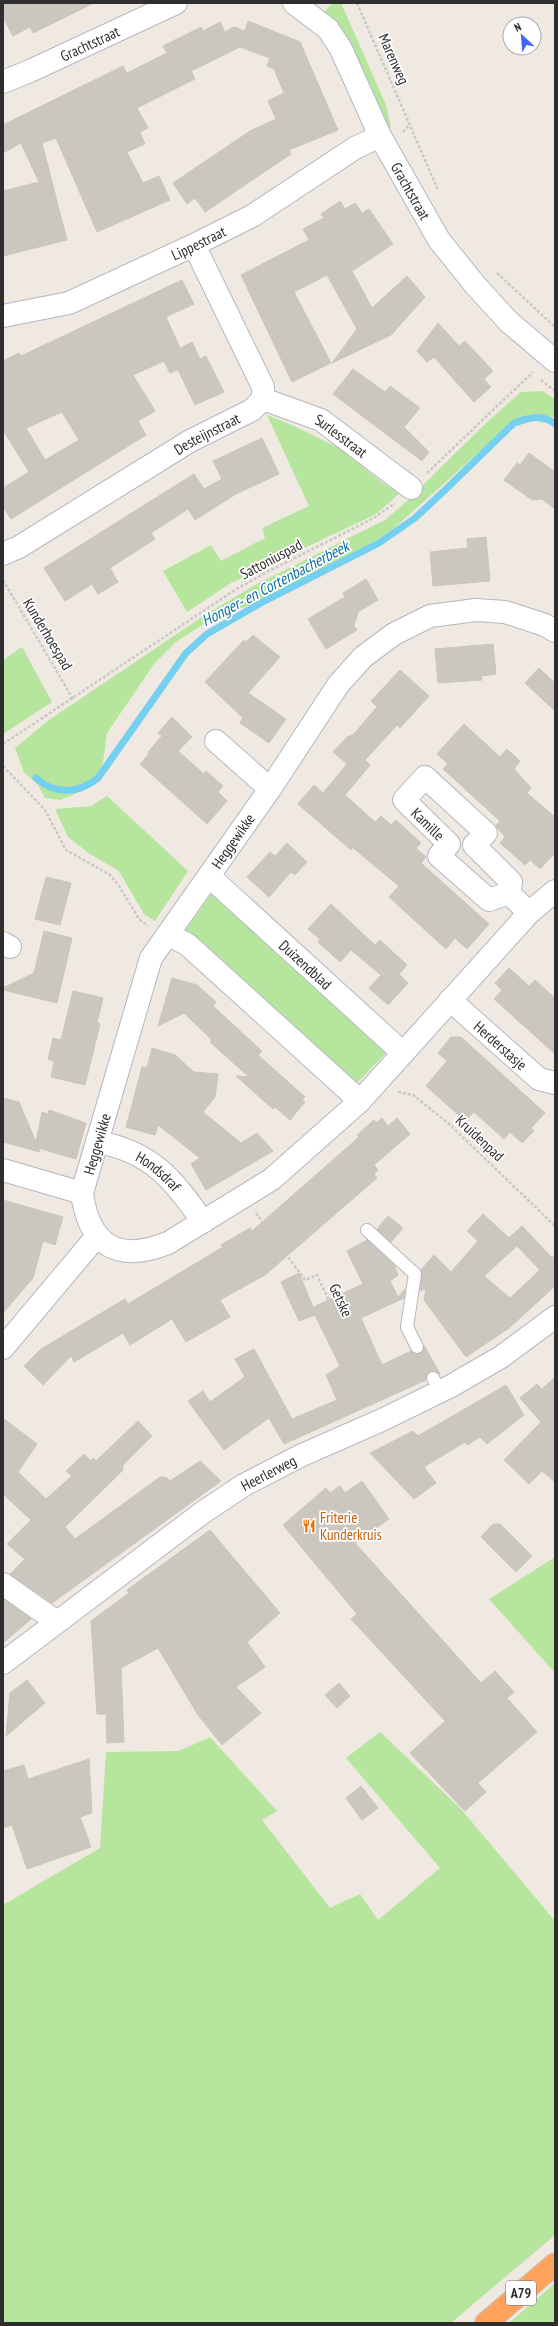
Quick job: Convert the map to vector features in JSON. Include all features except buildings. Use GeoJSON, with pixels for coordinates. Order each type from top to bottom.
{"type":"FeatureCollection","features":[{"type":"Feature","properties":{"kind":"highway","name":"A79"},"geometry":{"type":"LineString","coordinates":[[486,2323],[555,2264]]}},
{"type":"Feature","properties":{"kind":"street","name":"Grachtstraat"},"geometry":{"type":"LineString","coordinates":[[3,82],[30,72],[176,3]]}},
{"type":"Feature","properties":{"kind":"street","name":"Grachtstraat"},"geometry":{"type":"LineString","coordinates":[[294,3],[328,29],[340,49],[380,136],[439,240],[476,286],[509,322],[555,361]]}},
{"type":"Feature","properties":{"kind":"street","name":"Lippestraat"},"geometry":{"type":"LineString","coordinates":[[3,316],[69,303],[194,245],[252,216],[355,148],[380,136]]}},
{"type":"Feature","properties":{"kind":"street"},"geometry":{"type":"LineString","coordinates":[[194,245],[264,388],[263,399]]}},
{"type":"Feature","properties":{"kind":"street","name":"Surlesstraat"},"geometry":{"type":"LineString","coordinates":[[263,399],[321,420],[411,488]]}},
{"type":"Feature","properties":{"kind":"street","name":"Desteijnstraat"},"geometry":{"type":"LineString","coordinates":[[3,554],[19,547],[190,441],[252,410],[263,399]]}},
{"type":"Feature","properties":{"kind":"street","name":"Heggewikke"},"geometry":{"type":"LineString","coordinates":[[555,631],[545,625],[505,612],[476,610],[430,616],[394,634],[363,657],[338,685],[270,789],[151,958],[82,1193],[84,1210],[90,1227],[97,1236],[108,1245],[122,1250],[140,1252],[168,1243],[272,1179],[360,1101],[529,913],[555,891]]}},
{"type":"Feature","properties":{"kind":"street"},"geometry":{"type":"LineString","coordinates":[[216,741],[270,789]]}},
{"type":"Feature","properties":{"kind":"street","name":"Kamille"},"geometry":{"type":"LineString","coordinates":[[425,777],[486,833],[474,845],[511,882],[509,893],[489,900],[439,856],[449,844],[404,800],[425,777]]}},
{"type":"Feature","properties":{"kind":"street","name":"Duizendblad"},"geometry":{"type":"LineString","coordinates":[[209,876],[403,1053]]}},
{"type":"Feature","properties":{"kind":"street"},"geometry":{"type":"LineString","coordinates":[[509,893],[529,913]]}},
{"type":"Feature","properties":{"kind":"street"},"geometry":{"type":"LineString","coordinates":[[168,934],[188,944],[360,1101]]}},
{"type":"Feature","properties":{"kind":"street","name":"Herderstasje"},"geometry":{"type":"LineString","coordinates":[[450,1000],[539,1079],[555,1083]]}},
{"type":"Feature","properties":{"kind":"street","name":"Hondsdraf"},"geometry":{"type":"LineString","coordinates":[[97,1142],[117,1145],[152,1163],[180,1188],[203,1222]]}},
{"type":"Feature","properties":{"kind":"street"},"geometry":{"type":"LineString","coordinates":[[3,1170],[82,1193]]}},
{"type":"Feature","properties":{"kind":"street"},"geometry":{"type":"LineString","coordinates":[[3,1348],[97,1236]]}},
{"type":"Feature","properties":{"kind":"street","name":"Heerlerweg"},"geometry":{"type":"LineString","coordinates":[[3,1663],[202,1513],[244,1485],[300,1456],[384,1419],[436,1385],[501,1357],[553,1321]]}},
{"type":"Feature","properties":{"kind":"street"},"geometry":{"type":"LineString","coordinates":[[3,1584],[57,1622]]}},
{"type":"Feature","properties":{"kind":"lane"},"geometry":{"type":"LineString","coordinates":[[367,1230],[416,1274],[407,1327],[417,1347]]}},
{"type":"Feature","properties":{"kind":"path","name":"Marenweg"},"geometry":{"type":"LineString","coordinates":[[357,3],[439,192]]}},
{"type":"Feature","properties":{"kind":"path"},"geometry":{"type":"LineString","coordinates":[[493,269],[555,327]]}},
{"type":"Feature","properties":{"kind":"path","name":"Sattoniuspad"},"geometry":{"type":"LineString","coordinates":[[3,744],[73,699],[235,590],[267,572],[372,519],[411,488],[532,373],[555,391]]}},
{"type":"Feature","properties":{"kind":"path","name":"Kunderhoespad"},"geometry":{"type":"LineString","coordinates":[[3,580],[73,699]]}},
{"type":"Feature","properties":{"kind":"path"},"geometry":{"type":"LineString","coordinates":[[3,766],[45,810],[66,850],[110,876],[119,886],[139,919],[148,926],[168,934]]}},
{"type":"Feature","properties":{"kind":"path","name":"Kruidenpad"},"geometry":{"type":"LineString","coordinates":[[380,1079],[396,1092],[413,1095],[448,1123],[555,1226]]}},
{"type":"Feature","properties":{"kind":"path","name":"Getske"},"geometry":{"type":"LineString","coordinates":[[244,1197],[305,1280],[317,1275],[384,1419]]}},
{"type":"Feature","properties":{"kind":"green space"},"geometry":{"type":"Polygon","coordinates":[[[333,3],[341,3],[386,105],[391,127],[386,131],[324,12],[333,3]]]}},
{"type":"Feature","properties":{"kind":"green space"},"geometry":{"type":"Polygon","coordinates":[[[542,391],[555,399],[555,416],[543,423],[528,419],[506,428],[392,530],[338,567],[267,599],[212,619],[177,641],[154,664],[107,733],[101,777],[89,788],[60,800],[45,798],[38,785],[24,772],[15,748],[49,720],[205,615],[257,584],[385,520],[406,502],[483,426],[521,392],[542,391]]]}},
{"type":"Feature","properties":{"kind":"green space"},"geometry":{"type":"Polygon","coordinates":[[[267,415],[294,426],[339,448],[383,483],[400,493],[376,514],[231,583],[187,612],[163,571],[211,545],[221,561],[265,538],[262,528],[309,506],[267,415]]]}},
{"type":"Feature","properties":{"kind":"green space"},"geometry":{"type":"Polygon","coordinates":[[[22,647],[52,702],[3,734],[3,660],[22,647]]]}},
{"type":"Feature","properties":{"kind":"green space"},"geometry":{"type":"Polygon","coordinates":[[[107,796],[188,871],[155,921],[144,914],[119,871],[90,854],[68,837],[55,809],[91,806],[107,796]]]}},
{"type":"Feature","properties":{"kind":"green space"},"geometry":{"type":"Polygon","coordinates":[[[212,893],[387,1052],[355,1085],[185,931],[212,893]]]}},
{"type":"Feature","properties":{"kind":"green space"},"geometry":{"type":"Polygon","coordinates":[[[555,1557],[555,1673],[489,1599],[555,1557]]]}},
{"type":"Feature","properties":{"kind":"green space"},"geometry":{"type":"Polygon","coordinates":[[[380,1732],[461,1809],[555,1921],[555,2235],[451,2323],[3,2323],[3,1905],[100,1848],[106,1752],[179,1751],[210,1737],[277,1811],[262,1820],[330,1908],[360,1894],[378,1920],[440,1868],[346,1758],[380,1732]]]}},
{"type":"Feature","properties":{"kind":"green space"},"geometry":{"type":"Polygon","coordinates":[[[555,2283],[555,2323],[509,2323],[555,2283]]]}},
{"type":"Feature","properties":{"kind":"waterway","name":"Honger- en Cortenbacherbeek"},"geometry":{"type":"LineString","coordinates":[[36,778],[43,784],[59,790],[75,790],[98,778],[186,653],[207,634],[259,604],[379,543],[415,518],[514,423],[530,418],[545,418],[555,424]]}},
{"type":"Feature","properties":{"kind":"place","name":"Friterie Kunderkruis"},"geometry":{"type":"Point","coordinates":[309,1526]}}]}
